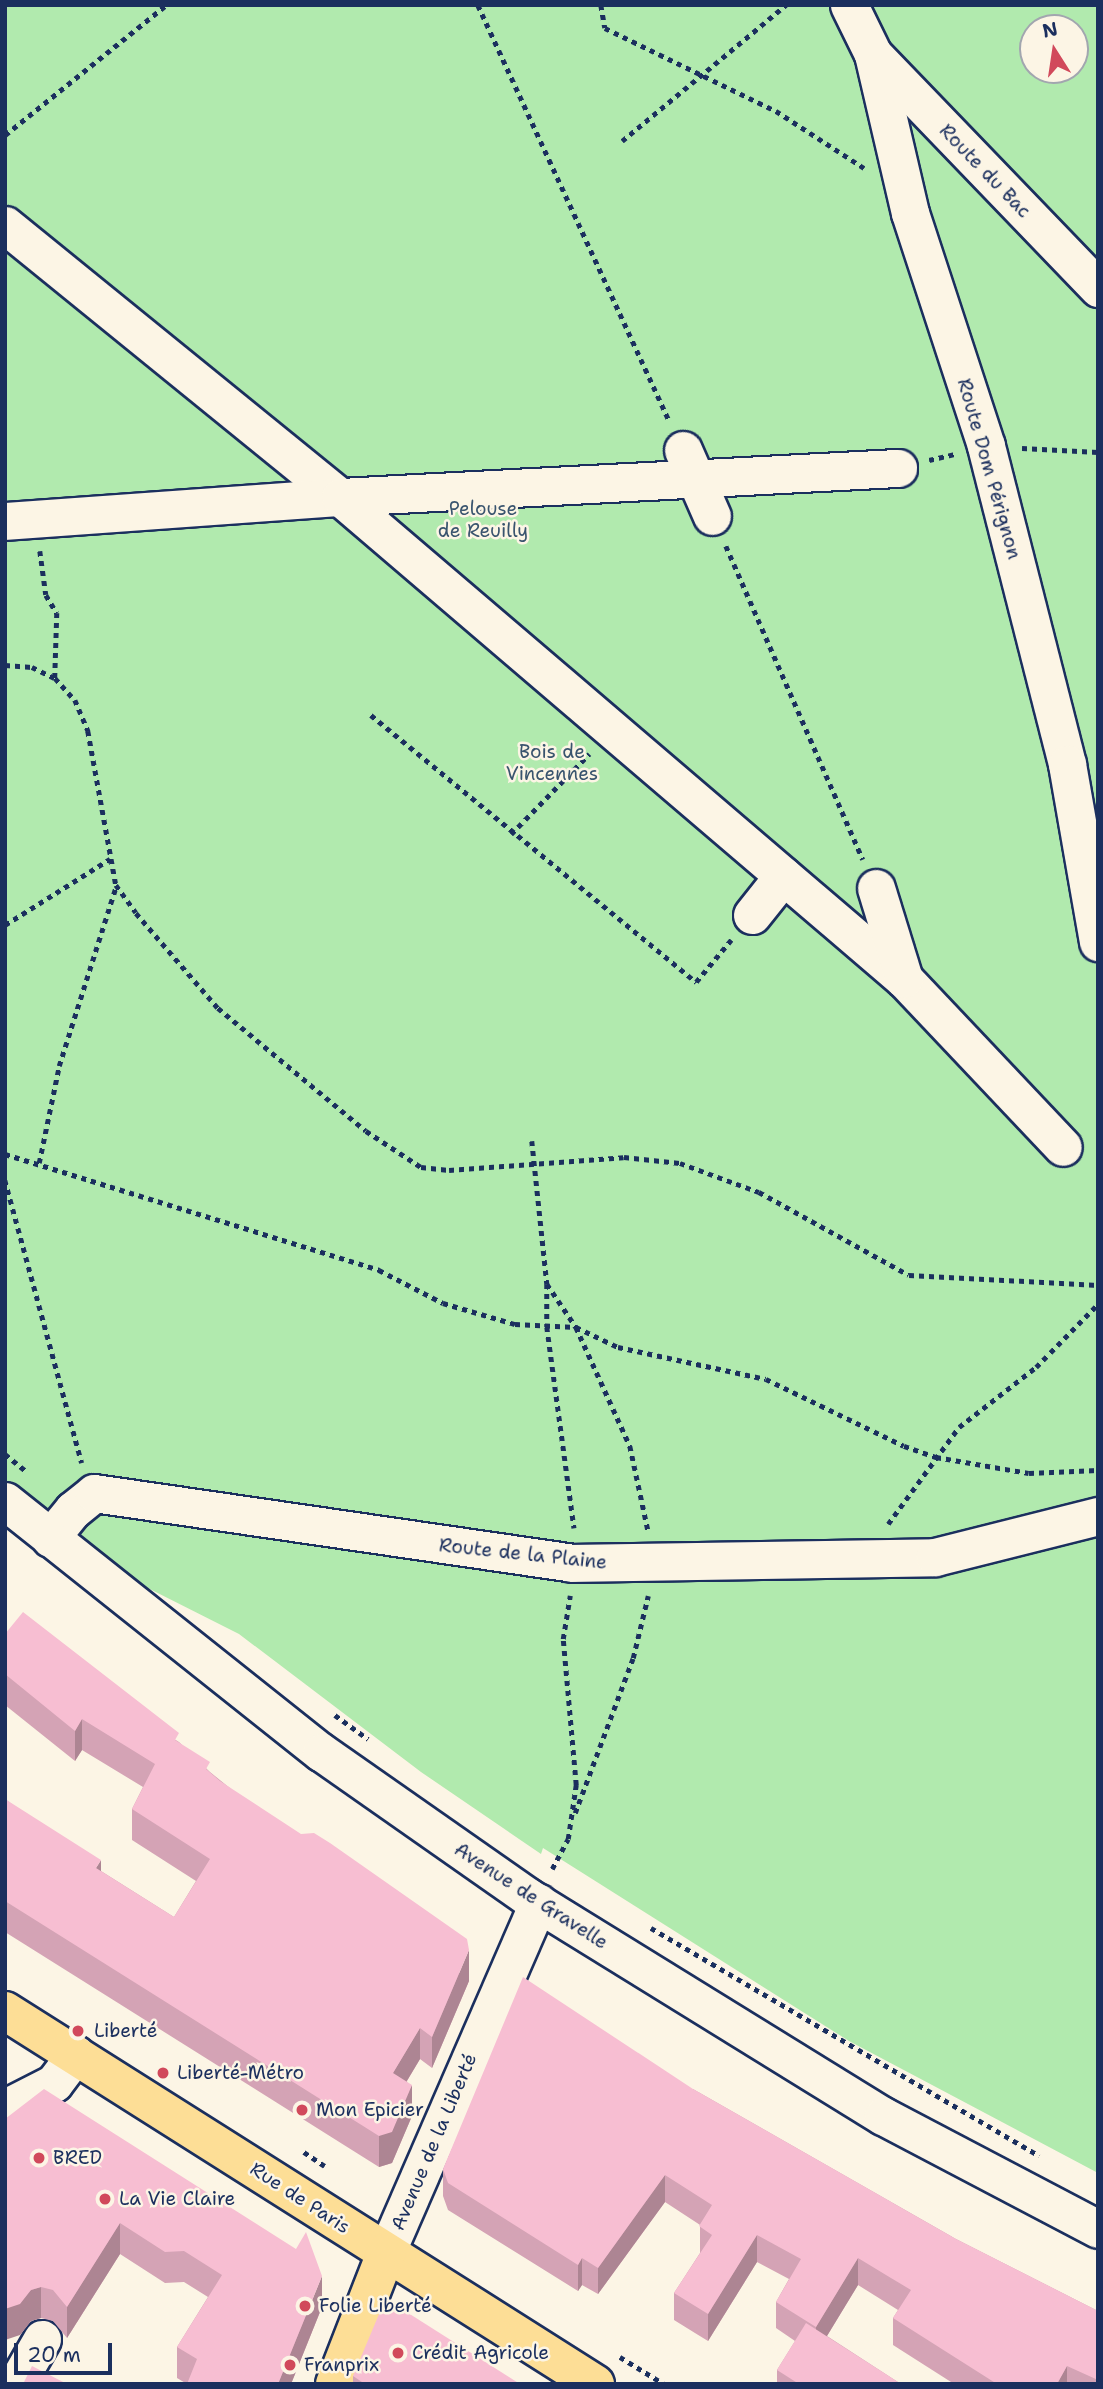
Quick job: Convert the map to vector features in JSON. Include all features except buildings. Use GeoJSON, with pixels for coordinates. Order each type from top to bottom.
{"type":"FeatureCollection","features":[{"type":"Feature","properties":{"kind":"main road","name":"Rue de Paris"},"geometry":{"type":"LineString","coordinates":[[5,2011],[595,2384]]}},
{"type":"Feature","properties":{"kind":"main road","name":"Avenue de la Liberté"},"geometry":{"type":"LineString","coordinates":[[335,2384],[386,2253]]}},
{"type":"Feature","properties":{"kind":"street","name":"Route Dom Pérignon"},"geometry":{"type":"LineString","coordinates":[[849,5],[873,54],[906,195],[986,446],[1068,764],[1098,942]]}},
{"type":"Feature","properties":{"kind":"street","name":"Route du Bac"},"geometry":{"type":"LineString","coordinates":[[873,54],[1098,288]]}},
{"type":"Feature","properties":{"kind":"street"},"geometry":{"type":"LineString","coordinates":[[5,225],[340,497],[904,979],[1063,1147]]}},
{"type":"Feature","properties":{"kind":"street"},"geometry":{"type":"LineString","coordinates":[[689,464],[712,516]]}},
{"type":"Feature","properties":{"kind":"street"},"geometry":{"type":"LineString","coordinates":[[21,520],[340,497],[689,464],[898,468]]}},
{"type":"Feature","properties":{"kind":"street"},"geometry":{"type":"LineString","coordinates":[[752,915],[783,876]]}},
{"type":"Feature","properties":{"kind":"street"},"geometry":{"type":"LineString","coordinates":[[876,888],[904,979]]}},
{"type":"Feature","properties":{"kind":"street"},"geometry":{"type":"LineString","coordinates":[[50,1538],[73,1510],[94,1493]]}},
{"type":"Feature","properties":{"kind":"street","name":"Route de la Plaine"},"geometry":{"type":"LineString","coordinates":[[94,1493],[571,1563],[935,1557],[1098,1516]]}},
{"type":"Feature","properties":{"kind":"street","name":"Avenue de Gravelle"},"geometry":{"type":"LineString","coordinates":[[5,1501],[321,1752],[538,1903],[883,2116],[1098,2229]]}},
{"type":"Feature","properties":{"kind":"street","name":"Avenue de la Liberté"},"geometry":{"type":"LineString","coordinates":[[386,2253],[538,1903]]}},
{"type":"Feature","properties":{"kind":"street"},"geometry":{"type":"LineString","coordinates":[[5,2108],[54,2083],[76,2054]]}},
{"type":"Feature","properties":{"kind":"street"},"geometry":{"type":"LineString","coordinates":[[16,2384],[42,2339]]}},
{"type":"Feature","properties":{"kind":"path"},"geometry":{"type":"LineString","coordinates":[[5,135],[166,5]]}},
{"type":"Feature","properties":{"kind":"path"},"geometry":{"type":"LineString","coordinates":[[478,5],[689,464]]}},
{"type":"Feature","properties":{"kind":"path"},"geometry":{"type":"LineString","coordinates":[[601,5],[605,28],[704,73],[776,111],[906,195]]}},
{"type":"Feature","properties":{"kind":"path"},"geometry":{"type":"LineString","coordinates":[[622,141],[786,5]]}},
{"type":"Feature","properties":{"kind":"path"},"geometry":{"type":"LineString","coordinates":[[898,468],[986,446],[1098,452]]}},
{"type":"Feature","properties":{"kind":"path"},"geometry":{"type":"LineString","coordinates":[[712,516],[876,888]]}},
{"type":"Feature","properties":{"kind":"path"},"geometry":{"type":"LineString","coordinates":[[21,520],[46,595],[57,613],[55,678]]}},
{"type":"Feature","properties":{"kind":"path"},"geometry":{"type":"LineString","coordinates":[[5,665],[32,667],[55,678],[75,700],[88,730],[116,885],[218,1008],[366,1131],[421,1167],[450,1170],[624,1157],[680,1163],[760,1192],[909,1275],[1098,1285]]}},
{"type":"Feature","properties":{"kind":"path"},"geometry":{"type":"LineString","coordinates":[[371,715],[511,834],[696,982],[752,915]]}},
{"type":"Feature","properties":{"kind":"path"},"geometry":{"type":"LineString","coordinates":[[511,834],[577,767]]}},
{"type":"Feature","properties":{"kind":"path"},"geometry":{"type":"LineString","coordinates":[[5,925],[110,859]]}},
{"type":"Feature","properties":{"kind":"path"},"geometry":{"type":"LineString","coordinates":[[39,1163],[59,1066],[116,885]]}},
{"type":"Feature","properties":{"kind":"path"},"geometry":{"type":"LineString","coordinates":[[532,1141],[531,1163],[547,1284],[547,1327]]}},
{"type":"Feature","properties":{"kind":"path"},"geometry":{"type":"LineString","coordinates":[[5,1154],[379,1270],[443,1303],[515,1324],[576,1327],[618,1347],[766,1379],[904,1446],[936,1457],[1029,1473],[1098,1470]]}},
{"type":"Feature","properties":{"kind":"path"},"geometry":{"type":"LineString","coordinates":[[5,1180],[78,1452],[94,1493]]}},
{"type":"Feature","properties":{"kind":"path"},"geometry":{"type":"LineString","coordinates":[[871,1559],[882,1530],[908,1503],[936,1457],[959,1427],[1036,1367],[1098,1304]]}},
{"type":"Feature","properties":{"kind":"path"},"geometry":{"type":"LineString","coordinates":[[323,1706],[377,1745]]}},
{"type":"Feature","properties":{"kind":"path","name":"Avenue de Gravelle"},"geometry":{"type":"LineString","coordinates":[[543,1864],[552,1869],[571,1824]]}},
{"type":"Feature","properties":{"kind":"path"},"geometry":{"type":"LineString","coordinates":[[641,1923],[1051,2162]]}},
{"type":"Feature","properties":{"kind":"path"},"geometry":{"type":"LineString","coordinates":[[304,2152],[325,2166]]}},
{"type":"Feature","properties":{"kind":"green space","name":"Bois de Vincennes"},"geometry":{"type":"Polygon","coordinates":[[[5,5],[1098,5],[1098,2173],[849,2041],[543,1848],[541,1854],[421,1772],[239,1634],[5,1516],[5,5]]]}},
{"type":"Feature","properties":{"kind":"place","name":"Liberté"},"geometry":{"type":"Point","coordinates":[78,2031]}},
{"type":"Feature","properties":{"kind":"place","name":"Liberté-Métro"},"geometry":{"type":"Point","coordinates":[163,2073]}},
{"type":"Feature","properties":{"kind":"place","name":"Mon Epicier"},"geometry":{"type":"Point","coordinates":[302,2110]}},
{"type":"Feature","properties":{"kind":"place","name":"BRED"},"geometry":{"type":"Point","coordinates":[39,2158]}},
{"type":"Feature","properties":{"kind":"place","name":"La Vie Claire"},"geometry":{"type":"Point","coordinates":[105,2199]}},
{"type":"Feature","properties":{"kind":"place","name":"Folie Liberté"},"geometry":{"type":"Point","coordinates":[305,2306]}},
{"type":"Feature","properties":{"kind":"place","name":"Crédit Agricole"},"geometry":{"type":"Point","coordinates":[398,2353]}},
{"type":"Feature","properties":{"kind":"place","name":"Franprix"},"geometry":{"type":"Point","coordinates":[290,2365]}},
{"type":"Feature","properties":{"kind":"park label","name":"Pelouse de Reuilly"},"geometry":{"type":"Point","coordinates":[483,520]}}]}
